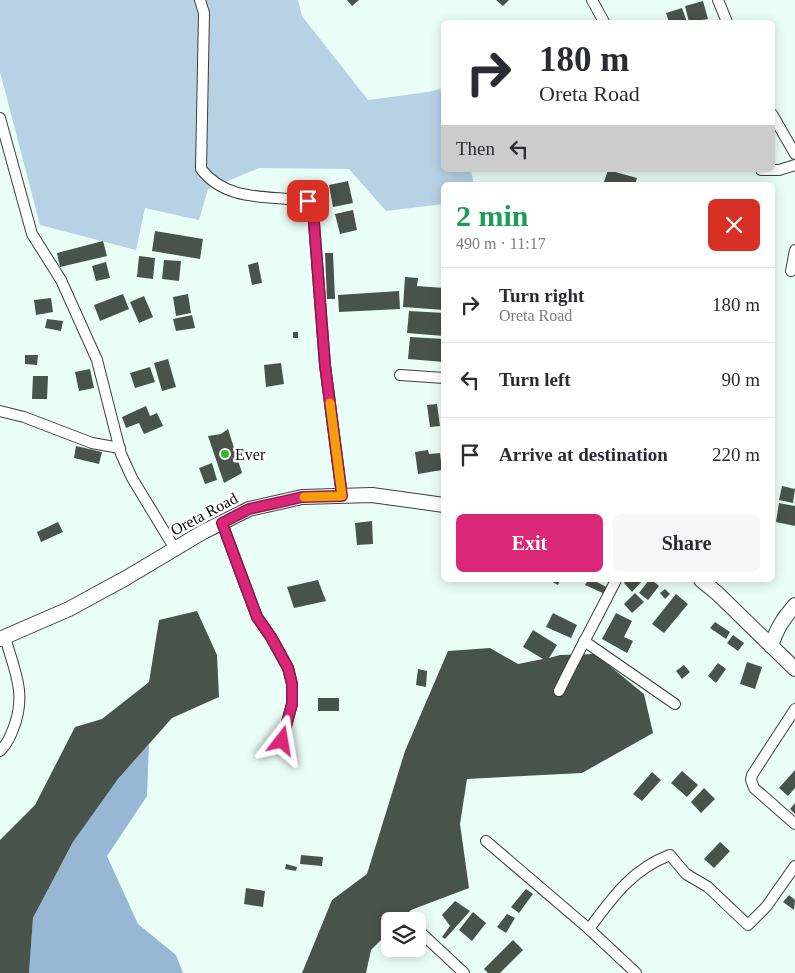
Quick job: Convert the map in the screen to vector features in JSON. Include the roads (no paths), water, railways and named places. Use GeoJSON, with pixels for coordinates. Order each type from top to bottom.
{"type":"FeatureCollection","features":[{"type":"Feature","properties":{"kind":"street"},"geometry":{"type":"LineString","coordinates":[[200,0],[204,13],[201,169],[218,185],[237,193],[308,201],[313,210],[325,365],[342,496]]}},
{"type":"Feature","properties":{"kind":"street"},"geometry":{"type":"LineString","coordinates":[[592,0],[603,20]]}},
{"type":"Feature","properties":{"kind":"street"},"geometry":{"type":"LineString","coordinates":[[718,0],[726,20]]}},
{"type":"Feature","properties":{"kind":"street"},"geometry":{"type":"LineString","coordinates":[[0,118],[32,234],[61,280],[97,360],[120,448],[132,478],[175,549]]}},
{"type":"Feature","properties":{"kind":"street"},"geometry":{"type":"LineString","coordinates":[[775,119],[795,154]]}},
{"type":"Feature","properties":{"kind":"street"},"geometry":{"type":"LineString","coordinates":[[775,170],[795,164]]}},
{"type":"Feature","properties":{"kind":"street"},"geometry":{"type":"LineString","coordinates":[[790,271],[795,250]]}},
{"type":"Feature","properties":{"kind":"street"},"geometry":{"type":"LineString","coordinates":[[400,374],[441,378]]}},
{"type":"Feature","properties":{"kind":"street"},"geometry":{"type":"LineString","coordinates":[[0,411],[24,417],[92,442],[120,448]]}},
{"type":"Feature","properties":{"kind":"street","name":"Oreta Road"},"geometry":{"type":"LineString","coordinates":[[2,638],[69,609],[249,509],[302,497],[372,495],[441,504]]}},
{"type":"Feature","properties":{"kind":"street"},"geometry":{"type":"LineString","coordinates":[[222,523],[257,617],[271,637],[288,668],[292,684],[292,704],[282,741]]}},
{"type":"Feature","properties":{"kind":"street"},"geometry":{"type":"LineString","coordinates":[[559,691],[615,582]]}},
{"type":"Feature","properties":{"kind":"street"},"geometry":{"type":"LineString","coordinates":[[704,582],[718,593],[795,669]]}},
{"type":"Feature","properties":{"kind":"street"},"geometry":{"type":"LineString","coordinates":[[771,646],[783,618],[795,605]]}},
{"type":"Feature","properties":{"kind":"street"},"geometry":{"type":"LineString","coordinates":[[0,751],[7,745],[11,736],[19,711],[20,699],[20,689],[2,638]]}},
{"type":"Feature","properties":{"kind":"street"},"geometry":{"type":"LineString","coordinates":[[584,641],[619,663],[675,704]]}},
{"type":"Feature","properties":{"kind":"street"},"geometry":{"type":"LineString","coordinates":[[795,709],[752,775],[751,780],[754,788],[795,824]]}},
{"type":"Feature","properties":{"kind":"street"},"geometry":{"type":"LineString","coordinates":[[486,841],[589,929],[624,968],[636,973]]}},
{"type":"Feature","properties":{"kind":"street"},"geometry":{"type":"LineString","coordinates":[[589,929],[623,885],[653,861],[670,855],[686,874],[708,887],[748,925],[766,908],[795,866]]}},
{"type":"Feature","properties":{"kind":"street"},"geometry":{"type":"LineString","coordinates":[[426,937],[464,973]]}},
{"type":"Feature","properties":{"kind":"place","name":"Ever"},"geometry":{"type":"Point","coordinates":[225,454]}}]}
